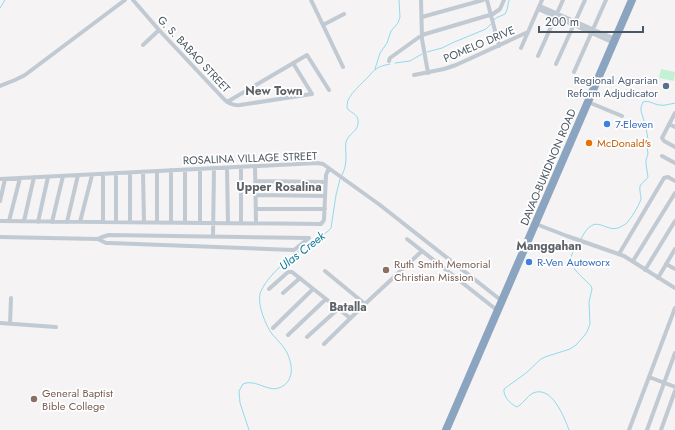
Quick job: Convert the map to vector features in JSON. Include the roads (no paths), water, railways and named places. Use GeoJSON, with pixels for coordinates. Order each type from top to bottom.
{"type":"FeatureCollection","features":[{"type":"Feature","properties":{"kind":"highway","name":"DAVAO-BUKIDNON ROAD"},"geometry":{"type":"LineString","coordinates":[[447,430],[632,0]]}},
{"type":"Feature","properties":{"kind":"street"},"geometry":{"type":"LineString","coordinates":[[0,86],[25,75],[125,0]]}},
{"type":"Feature","properties":{"kind":"street","name":"G. S. BABAO STREET"},"geometry":{"type":"LineString","coordinates":[[133,0],[159,30],[227,102]]}},
{"type":"Feature","properties":{"kind":"street"},"geometry":{"type":"LineString","coordinates":[[317,0],[312,1],[343,67]]}},
{"type":"Feature","properties":{"kind":"street"},"geometry":{"type":"LineString","coordinates":[[421,0],[422,35],[428,73]]}},
{"type":"Feature","properties":{"kind":"street"},"geometry":{"type":"LineString","coordinates":[[422,17],[483,0]]}},
{"type":"Feature","properties":{"kind":"street"},"geometry":{"type":"LineString","coordinates":[[487,0],[499,46]]}},
{"type":"Feature","properties":{"kind":"street"},"geometry":{"type":"LineString","coordinates":[[390,61],[390,58],[422,35],[491,16],[500,9],[504,0]]}},
{"type":"Feature","properties":{"kind":"street"},"geometry":{"type":"LineString","coordinates":[[521,48],[542,0]]}},
{"type":"Feature","properties":{"kind":"street"},"geometry":{"type":"LineString","coordinates":[[538,56],[564,0]]}},
{"type":"Feature","properties":{"kind":"street"},"geometry":{"type":"LineString","coordinates":[[556,64],[585,0]]}},
{"type":"Feature","properties":{"kind":"street"},"geometry":{"type":"LineString","coordinates":[[574,72],[606,0]]}},
{"type":"Feature","properties":{"kind":"street"},"geometry":{"type":"LineString","coordinates":[[539,8],[614,41]]}},
{"type":"Feature","properties":{"kind":"street"},"geometry":{"type":"LineString","coordinates":[[323,24],[344,14]]}},
{"type":"Feature","properties":{"kind":"street"},"geometry":{"type":"LineString","coordinates":[[143,46],[159,30]]}},
{"type":"Feature","properties":{"kind":"street","name":"POMELO DRIVE"},"geometry":{"type":"LineString","coordinates":[[414,75],[428,73],[456,65],[528,32]]}},
{"type":"Feature","properties":{"kind":"street"},"geometry":{"type":"LineString","coordinates":[[227,102],[307,54],[329,90]]}},
{"type":"Feature","properties":{"kind":"street"},"geometry":{"type":"LineString","coordinates":[[227,102],[240,105],[312,94],[293,63]]}},
{"type":"Feature","properties":{"kind":"street"},"geometry":{"type":"LineString","coordinates":[[588,102],[622,116]]}},
{"type":"Feature","properties":{"kind":"street"},"geometry":{"type":"LineString","coordinates":[[675,113],[662,137],[664,141],[675,147]]}},
{"type":"Feature","properties":{"kind":"street"},"geometry":{"type":"LineString","coordinates":[[669,124],[675,127]]}},
{"type":"Feature","properties":{"kind":"street"},"geometry":{"type":"LineString","coordinates":[[662,156],[675,163]]}},
{"type":"Feature","properties":{"kind":"street","name":"ROSALINA VILLAGE STREET"},"geometry":{"type":"LineString","coordinates":[[0,179],[317,163],[323,164],[380,204],[502,302]]}},
{"type":"Feature","properties":{"kind":"street"},"geometry":{"type":"LineString","coordinates":[[255,166],[256,223]]}},
{"type":"Feature","properties":{"kind":"street"},"geometry":{"type":"LineString","coordinates":[[241,167],[241,223]]}},
{"type":"Feature","properties":{"kind":"street"},"geometry":{"type":"LineString","coordinates":[[213,236],[214,168]]}},
{"type":"Feature","properties":{"kind":"street"},"geometry":{"type":"LineString","coordinates":[[227,168],[228,223]]}},
{"type":"Feature","properties":{"kind":"street"},"geometry":{"type":"LineString","coordinates":[[0,221],[321,224],[324,220],[328,168]]}},
{"type":"Feature","properties":{"kind":"street"},"geometry":{"type":"LineString","coordinates":[[200,169],[200,223]]}},
{"type":"Feature","properties":{"kind":"street"},"geometry":{"type":"LineString","coordinates":[[171,170],[171,223]]}},
{"type":"Feature","properties":{"kind":"street"},"geometry":{"type":"LineString","coordinates":[[185,170],[185,223]]}},
{"type":"Feature","properties":{"kind":"street"},"geometry":{"type":"LineString","coordinates":[[157,171],[157,222]]}},
{"type":"Feature","properties":{"kind":"street"},"geometry":{"type":"LineString","coordinates":[[143,172],[144,222]]}},
{"type":"Feature","properties":{"kind":"street"},"geometry":{"type":"LineString","coordinates":[[116,173],[116,222]]}},
{"type":"Feature","properties":{"kind":"street"},"geometry":{"type":"LineString","coordinates":[[130,173],[130,222]]}},
{"type":"Feature","properties":{"kind":"street"},"geometry":{"type":"LineString","coordinates":[[103,174],[103,222]]}},
{"type":"Feature","properties":{"kind":"street"},"geometry":{"type":"LineString","coordinates":[[66,222],[78,175]]}},
{"type":"Feature","properties":{"kind":"street"},"geometry":{"type":"LineString","coordinates":[[80,222],[92,175]]}},
{"type":"Feature","properties":{"kind":"street"},"geometry":{"type":"LineString","coordinates":[[52,222],[63,176]]}},
{"type":"Feature","properties":{"kind":"street"},"geometry":{"type":"LineString","coordinates":[[38,222],[48,177]]}},
{"type":"Feature","properties":{"kind":"street"},"geometry":{"type":"LineString","coordinates":[[619,254],[664,178],[668,177],[675,181]]}},
{"type":"Feature","properties":{"kind":"street"},"geometry":{"type":"LineString","coordinates":[[10,221],[20,178]]}},
{"type":"Feature","properties":{"kind":"street"},"geometry":{"type":"LineString","coordinates":[[24,221],[34,178]]}},
{"type":"Feature","properties":{"kind":"street"},"geometry":{"type":"LineString","coordinates":[[0,201],[5,179]]}},
{"type":"Feature","properties":{"kind":"street"},"geometry":{"type":"LineString","coordinates":[[256,181],[326,182]]}},
{"type":"Feature","properties":{"kind":"street"},"geometry":{"type":"LineString","coordinates":[[633,261],[675,194]]}},
{"type":"Feature","properties":{"kind":"street"},"geometry":{"type":"LineString","coordinates":[[256,195],[325,196]]}},
{"type":"Feature","properties":{"kind":"street"},"geometry":{"type":"LineString","coordinates":[[256,209],[325,209]]}},
{"type":"Feature","properties":{"kind":"street"},"geometry":{"type":"LineString","coordinates":[[645,270],[675,221]]}},
{"type":"Feature","properties":{"kind":"street"},"geometry":{"type":"LineString","coordinates":[[536,224],[619,254],[633,261],[675,288]]}},
{"type":"Feature","properties":{"kind":"street"},"geometry":{"type":"LineString","coordinates":[[0,237],[98,239],[109,235],[309,238],[294,250],[106,243],[98,239]]}},
{"type":"Feature","properties":{"kind":"street"},"geometry":{"type":"LineString","coordinates":[[407,239],[498,312]]}},
{"type":"Feature","properties":{"kind":"street"},"geometry":{"type":"LineString","coordinates":[[324,344],[422,251]]}},
{"type":"Feature","properties":{"kind":"street"},"geometry":{"type":"LineString","coordinates":[[658,278],[674,251]]}},
{"type":"Feature","properties":{"kind":"street"},"geometry":{"type":"LineString","coordinates":[[666,264],[675,269]]}},
{"type":"Feature","properties":{"kind":"street"},"geometry":{"type":"LineString","coordinates":[[268,289],[290,271],[350,318]]}},
{"type":"Feature","properties":{"kind":"street"},"geometry":{"type":"LineString","coordinates":[[324,271],[365,304]]}},
{"type":"Feature","properties":{"kind":"street"},"geometry":{"type":"LineString","coordinates":[[283,293],[300,278]]}},
{"type":"Feature","properties":{"kind":"street"},"geometry":{"type":"LineString","coordinates":[[273,328],[313,289]]}},
{"type":"Feature","properties":{"kind":"street"},"geometry":{"type":"LineString","coordinates":[[10,324],[12,298]]}},
{"type":"Feature","properties":{"kind":"street"},"geometry":{"type":"LineString","coordinates":[[288,335],[326,299]]}},
{"type":"Feature","properties":{"kind":"street"},"geometry":{"type":"LineString","coordinates":[[307,337],[338,309]]}},
{"type":"Feature","properties":{"kind":"street"},"geometry":{"type":"LineString","coordinates":[[629,430],[675,309]]}},
{"type":"Feature","properties":{"kind":"street"},"geometry":{"type":"LineString","coordinates":[[0,324],[56,327]]}},
{"type":"Feature","properties":{"kind":"street"},"geometry":{"type":"LineString","coordinates":[[647,430],[675,353]]}},
{"type":"Feature","properties":{"kind":"street"},"geometry":{"type":"LineString","coordinates":[[649,377],[675,386]]}},
{"type":"Feature","properties":{"kind":"street"},"geometry":{"type":"LineString","coordinates":[[661,430],[675,391]]}},
{"type":"Feature","properties":{"kind":"waterway"},"geometry":{"type":"LineString","coordinates":[[0,8],[5,0]]}},
{"type":"Feature","properties":{"kind":"waterway"},"geometry":{"type":"LineString","coordinates":[[375,69],[380,53],[387,43],[391,31],[398,23],[400,17],[399,0]]}},
{"type":"Feature","properties":{"kind":"waterway"},"geometry":{"type":"LineString","coordinates":[[494,20],[505,14],[509,0]]}},
{"type":"Feature","properties":{"kind":"waterway"},"geometry":{"type":"LineString","coordinates":[[427,52],[442,48],[486,29],[491,24]]}},
{"type":"Feature","properties":{"kind":"waterway"},"geometry":{"type":"LineString","coordinates":[[395,63],[410,61],[422,54]]}},
{"type":"Feature","properties":{"kind":"waterway","name":"Ulas Creek"},"geometry":{"type":"LineString","coordinates":[[342,175],[346,164],[346,142],[358,124],[357,117],[347,108],[348,101],[352,93],[374,71],[381,66],[390,64]]}},
{"type":"Feature","properties":{"kind":"waterway"},"geometry":{"type":"LineString","coordinates":[[581,239],[591,225],[596,224],[616,228],[628,222],[641,199],[640,186],[648,177],[646,164],[648,140],[641,107],[643,102],[649,102],[657,105],[675,103]]}},
{"type":"Feature","properties":{"kind":"waterway","name":"Ulas Creek"},"geometry":{"type":"LineString","coordinates":[[249,430],[240,403],[239,391],[243,384],[253,383],[268,388],[278,388],[287,382],[291,372],[288,355],[282,345],[272,334],[264,319],[260,307],[261,291],[265,284],[284,263],[299,250],[331,228],[340,179]]}},
{"type":"Feature","properties":{"kind":"waterway"},"geometry":{"type":"LineString","coordinates":[[569,430],[560,410],[546,394],[540,392],[533,393],[517,407],[508,400],[504,389],[526,373],[541,359],[570,349],[576,345],[587,332],[590,324],[589,302],[592,289],[572,265],[571,257],[578,245]]}},
{"type":"Feature","properties":{"kind":"place","name":"Regional Agrarian Reform Adjudicator"},"geometry":{"type":"Point","coordinates":[666,86]}},
{"type":"Feature","properties":{"kind":"place","name":"7-Eleven"},"geometry":{"type":"Point","coordinates":[607,124]}},
{"type":"Feature","properties":{"kind":"place","name":"McDonald's"},"geometry":{"type":"Point","coordinates":[589,143]}},
{"type":"Feature","properties":{"kind":"place","name":"R-Ven Autoworx"},"geometry":{"type":"Point","coordinates":[529,262]}},
{"type":"Feature","properties":{"kind":"place","name":"Ruth Smith Memorial Christian Mission"},"geometry":{"type":"Point","coordinates":[386,270]}},
{"type":"Feature","properties":{"kind":"place","name":"General Baptist Bible College"},"geometry":{"type":"Point","coordinates":[34,399]}},
{"type":"Feature","properties":{"kind":"district","name":"New Town"},"geometry":{"type":"Point","coordinates":[274,91]}},
{"type":"Feature","properties":{"kind":"district","name":"Upper Rosalina"},"geometry":{"type":"Point","coordinates":[279,187]}},
{"type":"Feature","properties":{"kind":"district","name":"Manggahan"},"geometry":{"type":"Point","coordinates":[549,246]}},
{"type":"Feature","properties":{"kind":"district","name":"Batalla"},"geometry":{"type":"Point","coordinates":[348,307]}}]}
